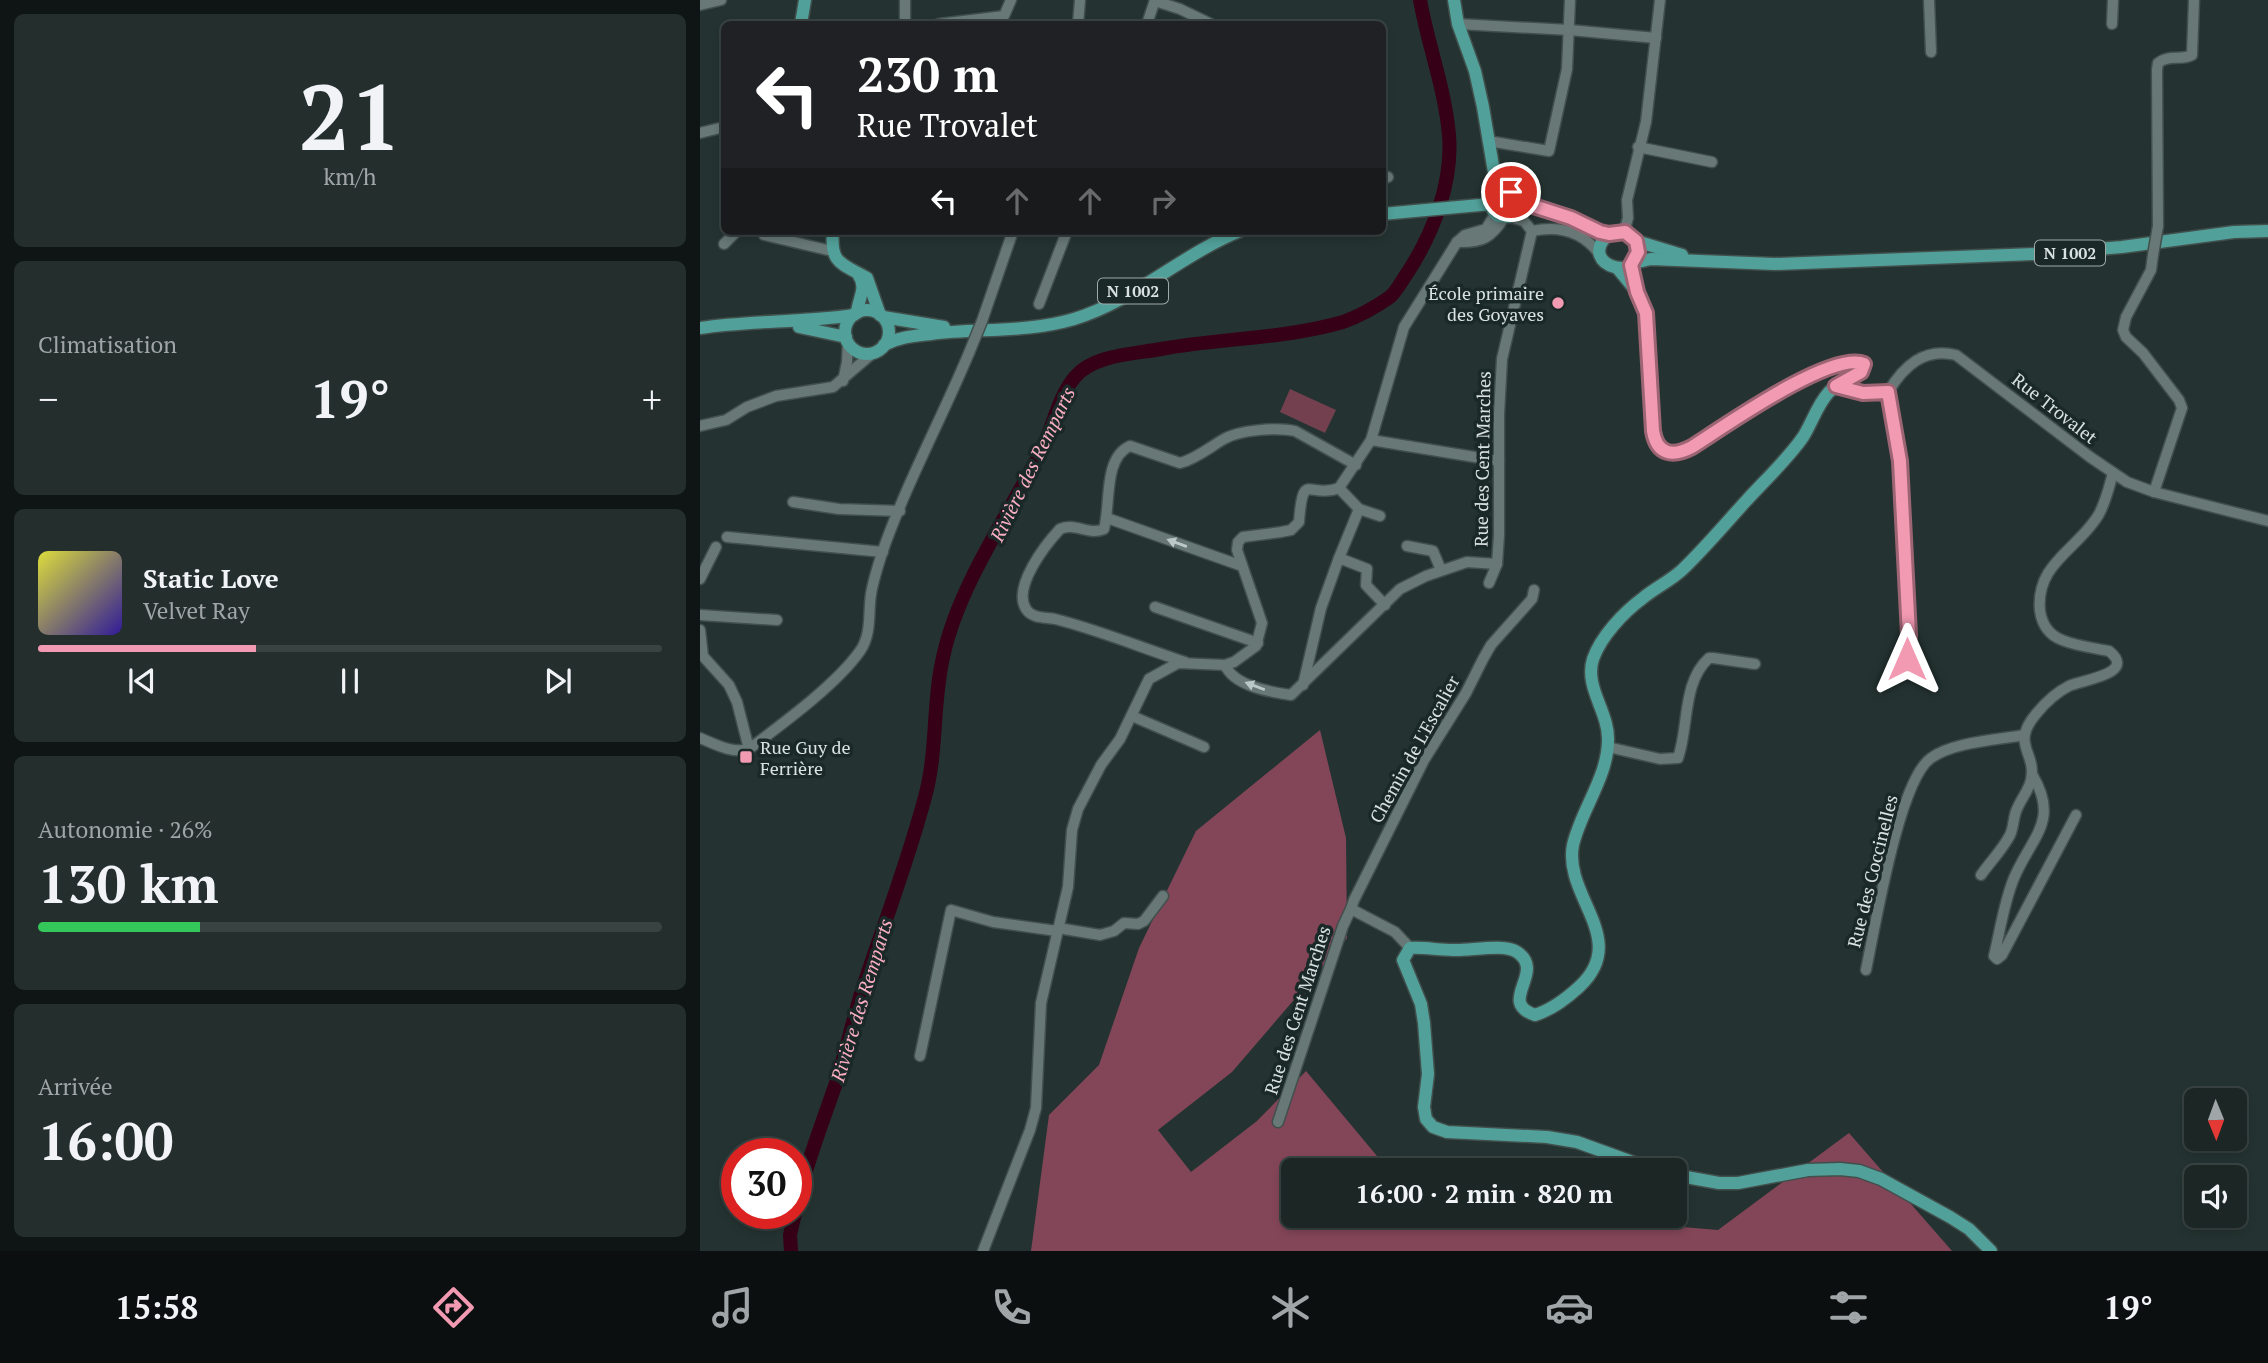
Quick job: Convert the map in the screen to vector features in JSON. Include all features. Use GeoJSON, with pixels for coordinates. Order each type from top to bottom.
{"type":"FeatureCollection","features":[{"type":"Feature","properties":{"kind":"main road"},"geometry":{"type":"LineString","coordinates":[[802,21],[805,0]]}},
{"type":"Feature","properties":{"kind":"main road"},"geometry":{"type":"LineString","coordinates":[[1454,0],[1458,24],[1475,71],[1495,179],[1504,209]]}},
{"type":"Feature","properties":{"kind":"main road"},"geometry":{"type":"LineString","coordinates":[[1495,179],[1514,195],[1504,209]]}},
{"type":"Feature","properties":{"kind":"main road"},"geometry":{"type":"LineString","coordinates":[[1387,214],[1468,206],[1504,209],[1533,207],[1571,218],[1589,228],[1609,234],[1625,232],[1636,241],[1638,252],[1632,264],[1637,292],[1646,313],[1653,431],[1656,444],[1676,454],[1692,447],[1800,380],[1854,362],[1864,364],[1861,372],[1836,386],[1821,404],[1803,437],[1683,569],[1628,610],[1600,645],[1593,659],[1592,683],[1607,725],[1608,747],[1604,764],[1577,831],[1572,858],[1572,871],[1598,934],[1599,953],[1588,979],[1554,1006],[1535,1015],[1522,1008],[1519,1003],[1527,975],[1527,967],[1519,953],[1504,948],[1457,950],[1410,947],[1403,960],[1421,1004],[1428,1074],[1424,1107],[1426,1119],[1433,1127],[1447,1132],[1577,1142],[1621,1158]]}},
{"type":"Feature","properties":{"kind":"main road"},"geometry":{"type":"LineString","coordinates":[[1589,228],[1597,239],[1600,253],[1607,265],[1618,270],[1637,292]]}},
{"type":"Feature","properties":{"kind":"main road","name":"N 1002"},"geometry":{"type":"LineString","coordinates":[[1632,264],[1651,259],[1775,264],[2080,252],[2234,232],[2268,231]]}},
{"type":"Feature","properties":{"kind":"main road"},"geometry":{"type":"LineString","coordinates":[[1600,253],[1604,239],[1609,234]]}},
{"type":"Feature","properties":{"kind":"main road"},"geometry":{"type":"LineString","coordinates":[[775,323],[847,340],[859,352],[879,349],[888,337],[888,328],[870,282],[837,260],[832,251],[833,235]]}},
{"type":"Feature","properties":{"kind":"main road","name":"N 1002"},"geometry":{"type":"LineString","coordinates":[[879,349],[900,338],[961,330],[1018,330],[1076,318],[1120,299],[1196,253],[1232,235]]}},
{"type":"Feature","properties":{"kind":"main road","name":"N 1002"},"geometry":{"type":"LineString","coordinates":[[1636,241],[1675,254],[1715,260]]}},
{"type":"Feature","properties":{"kind":"main road"},"geometry":{"type":"LineString","coordinates":[[1618,270],[1632,264]]}},
{"type":"Feature","properties":{"kind":"main road"},"geometry":{"type":"LineString","coordinates":[[847,340],[847,324],[855,314],[863,288],[855,271]]}},
{"type":"Feature","properties":{"kind":"main road"},"geometry":{"type":"LineString","coordinates":[[700,328],[730,324],[813,321],[869,310],[882,316]]}},
{"type":"Feature","properties":{"kind":"main road","name":"N 1002"},"geometry":{"type":"LineString","coordinates":[[882,316],[961,330]]}},
{"type":"Feature","properties":{"kind":"main road"},"geometry":{"type":"LineString","coordinates":[[1687,1177],[1719,1183],[1738,1183],[1808,1170],[1859,1171],[1881,1179],[1950,1217],[1969,1229],[1991,1251]]}},
{"type":"Feature","properties":{"kind":"street"},"geometry":{"type":"LineString","coordinates":[[700,5],[722,0]]}},
{"type":"Feature","properties":{"kind":"street"},"geometry":{"type":"LineString","coordinates":[[905,0],[905,21]]}},
{"type":"Feature","properties":{"kind":"street"},"geometry":{"type":"LineString","coordinates":[[963,21],[1004,16],[1011,0]]}},
{"type":"Feature","properties":{"kind":"street"},"geometry":{"type":"LineString","coordinates":[[1077,21],[1080,0]]}},
{"type":"Feature","properties":{"kind":"street"},"geometry":{"type":"LineString","coordinates":[[1488,141],[1549,151],[1563,96],[1570,30],[1570,0]]}},
{"type":"Feature","properties":{"kind":"street"},"geometry":{"type":"LineString","coordinates":[[1625,232],[1627,201],[1646,122],[1660,0]]}},
{"type":"Feature","properties":{"kind":"street"},"geometry":{"type":"LineString","coordinates":[[1929,0],[1931,52]]}},
{"type":"Feature","properties":{"kind":"street"},"geometry":{"type":"LineString","coordinates":[[2112,24],[2113,0]]}},
{"type":"Feature","properties":{"kind":"street"},"geometry":{"type":"LineString","coordinates":[[2154,492],[2182,408],[2179,400],[2123,330],[2126,317],[2151,270],[2158,226],[2158,63],[2166,58],[2185,58],[2192,55],[2194,0]]}},
{"type":"Feature","properties":{"kind":"street"},"geometry":{"type":"LineString","coordinates":[[1148,21],[1155,1],[1205,21]]}},
{"type":"Feature","properties":{"kind":"street"},"geometry":{"type":"LineString","coordinates":[[1458,24],[1656,38]]}},
{"type":"Feature","properties":{"kind":"street"},"geometry":{"type":"LineString","coordinates":[[700,133],[721,128]]}},
{"type":"Feature","properties":{"kind":"street"},"geometry":{"type":"LineString","coordinates":[[1639,147],[1712,162]]}},
{"type":"Feature","properties":{"kind":"street"},"geometry":{"type":"LineString","coordinates":[[983,1251],[1036,1108],[1041,1003],[1068,887],[1072,830],[1078,808],[1101,765],[1120,739],[1149,679],[1170,665],[1185,662],[1225,664],[1248,654],[1258,643],[1262,623],[1237,550],[1238,542],[1243,537],[1291,530],[1299,522],[1300,498],[1303,492],[1308,489],[1339,488],[1356,465],[1371,440],[1401,335],[1457,242],[1465,235],[1486,229],[1504,209],[1524,222],[1532,231],[1548,228],[1578,235],[1600,253]]}},
{"type":"Feature","properties":{"kind":"street","name":"Rue des Cent Marches"},"geometry":{"type":"LineString","coordinates":[[1497,564],[1499,388],[1502,359],[1532,231]]}},
{"type":"Feature","properties":{"kind":"street"},"geometry":{"type":"LineString","coordinates":[[724,244],[733,235]]}},
{"type":"Feature","properties":{"kind":"street"},"geometry":{"type":"LineString","coordinates":[[700,738],[731,750],[741,752],[749,749],[802,708],[862,650],[867,633],[870,595],[883,552],[919,458],[945,410],[982,321],[1012,235]]}},
{"type":"Feature","properties":{"kind":"street"},"geometry":{"type":"LineString","coordinates":[[1039,304],[1065,235]]}},
{"type":"Feature","properties":{"kind":"street"},"geometry":{"type":"LineString","coordinates":[[764,236],[832,251]]}},
{"type":"Feature","properties":{"kind":"street"},"geometry":{"type":"LineString","coordinates":[[843,381],[848,362],[847,340]]}},
{"type":"Feature","properties":{"kind":"street"},"geometry":{"type":"LineString","coordinates":[[700,426],[726,420],[747,407],[776,396],[826,389],[843,381],[879,349]]}},
{"type":"Feature","properties":{"kind":"street","name":"Rue Trovalet"},"geometry":{"type":"LineString","coordinates":[[1888,392],[1911,363],[1921,356],[1945,352],[1956,355],[2127,482],[2154,492],[2268,522]]}},
{"type":"Feature","properties":{"kind":"street"},"geometry":{"type":"LineString","coordinates":[[1836,386],[1863,393],[1888,392],[1900,461],[1909,635],[1907,661],[1904,664],[1892,665]]}},
{"type":"Feature","properties":{"kind":"street"},"geometry":{"type":"LineString","coordinates":[[1185,662],[1056,620],[1037,617],[1027,611],[1023,600],[1027,576],[1057,531],[1068,526],[1098,532],[1104,529],[1110,474],[1123,449],[1130,446],[1172,462],[1183,463],[1226,437],[1247,432],[1285,429],[1295,431],[1356,465]]}},
{"type":"Feature","properties":{"kind":"street"},"geometry":{"type":"LineString","coordinates":[[1371,440],[1499,461]]}},
{"type":"Feature","properties":{"kind":"street"},"geometry":{"type":"LineString","coordinates":[[2076,815],[2002,955],[1997,959],[1994,956],[2014,879],[2042,825],[2045,812],[2039,785],[2032,774],[2024,745],[2026,728],[2052,698],[2070,685],[2114,671],[2117,664],[2115,656],[2109,651],[2061,640],[2048,631],[2041,619],[2039,604],[2043,584],[2053,564],[2084,534],[2099,514],[2108,495],[2113,473]]}},
{"type":"Feature","properties":{"kind":"street"},"geometry":{"type":"LineString","coordinates":[[1339,488],[1359,509],[1380,516]]}},
{"type":"Feature","properties":{"kind":"street"},"geometry":{"type":"LineString","coordinates":[[793,502],[839,509],[900,512]]}},
{"type":"Feature","properties":{"kind":"street"},"geometry":{"type":"LineString","coordinates":[[1303,685],[1321,608],[1359,509]]}},
{"type":"Feature","properties":{"kind":"street"},"geometry":{"type":"LineString","coordinates":[[1107,518],[1242,566]]}},
{"type":"Feature","properties":{"kind":"street"},"geometry":{"type":"LineString","coordinates":[[727,537],[883,552]]}},
{"type":"Feature","properties":{"kind":"street"},"geometry":{"type":"LineString","coordinates":[[1407,546],[1433,551],[1441,570]]}},
{"type":"Feature","properties":{"kind":"street"},"geometry":{"type":"LineString","coordinates":[[700,579],[716,547]]}},
{"type":"Feature","properties":{"kind":"street"},"geometry":{"type":"LineString","coordinates":[[1339,558],[1367,569],[1364,581],[1385,605]]}},
{"type":"Feature","properties":{"kind":"street"},"geometry":{"type":"LineString","coordinates":[[1225,664],[1234,678],[1271,692],[1291,695],[1400,589],[1441,570],[1467,562],[1497,564],[1489,583]]}},
{"type":"Feature","properties":{"kind":"street","name":"Chemin de L'Escalier"},"geometry":{"type":"LineString","coordinates":[[1351,909],[1424,760],[1466,693],[1487,652],[1532,599],[1534,590]]}},
{"type":"Feature","properties":{"kind":"street"},"geometry":{"type":"LineString","coordinates":[[1155,607],[1258,643]]}},
{"type":"Feature","properties":{"kind":"street"},"geometry":{"type":"LineString","coordinates":[[700,615],[777,620]]}},
{"type":"Feature","properties":{"kind":"street"},"geometry":{"type":"LineString","coordinates":[[700,630],[703,656],[729,685],[737,702],[749,749]]}},
{"type":"Feature","properties":{"kind":"street"},"geometry":{"type":"LineString","coordinates":[[1608,747],[1653,758],[1678,758],[1693,683],[1704,664],[1709,658],[1755,664]]}},
{"type":"Feature","properties":{"kind":"street"},"geometry":{"type":"LineString","coordinates":[[1132,716],[1204,747]]}},
{"type":"Feature","properties":{"kind":"street","name":"Rue des Coccinelles"},"geometry":{"type":"LineString","coordinates":[[1866,970],[1902,809],[1918,771],[1929,759],[1944,750],[2024,735]]}},
{"type":"Feature","properties":{"kind":"street"},"geometry":{"type":"LineString","coordinates":[[1981,875],[2009,836],[2015,812],[2031,782],[2032,774]]}},
{"type":"Feature","properties":{"kind":"street"},"geometry":{"type":"LineString","coordinates":[[920,1056],[951,910],[993,922],[1100,935],[1107,934],[1124,923],[1144,922],[1163,896]]}},
{"type":"Feature","properties":{"kind":"street"},"geometry":{"type":"LineString","coordinates":[[1351,909],[1395,932],[1410,947]]}},
{"type":"Feature","properties":{"kind":"street","name":"Rue des Cent Marches"},"geometry":{"type":"LineString","coordinates":[[1278,1122],[1351,909]]}},
{"type":"Feature","properties":{"kind":"shaded area"},"geometry":{"type":"Polygon","coordinates":[[[1290,389],[1336,410],[1325,433],[1280,412],[1290,389]]]}},
{"type":"Feature","properties":{"kind":"shaded area"},"geometry":{"type":"Polygon","coordinates":[[[1320,730],[1346,838],[1347,938],[1232,1072],[1158,1130],[1191,1172],[1257,1121],[1306,1071],[1379,1158],[1281,1158],[1281,1228],[1687,1227],[1718,1230],[1849,1133],[1952,1251],[1031,1251],[1049,1115],[1099,1065],[1139,948],[1196,831],[1320,730]]]}},
{"type":"Feature","properties":{"kind":"waterway","name":"Rivière des Remparts"},"geometry":{"type":"LineString","coordinates":[[812,1151],[925,797],[932,761],[940,671],[951,628],[986,551],[1044,444],[1064,394],[1083,370],[1103,360],[1184,345],[1321,328],[1354,317],[1393,295],[1426,241],[1439,207],[1448,171],[1447,118],[1420,0]]}},
{"type":"Feature","properties":{"kind":"waterway","name":"Rivière des Remparts"},"geometry":{"type":"LineString","coordinates":[[791,1229],[791,1251]]}},
{"type":"Feature","properties":{"kind":"place","name":"École primaire des Goyaves"},"geometry":{"type":"Point","coordinates":[1558,303]}},
{"type":"Feature","properties":{"kind":"place","name":"Rue Guy de Ferrière"},"geometry":{"type":"Point","coordinates":[746,757]}},
{"type":"Feature","properties":{"kind":"route"},"geometry":{"type":"LineString","coordinates":[[1511,192],[1518,201],[1525,204],[1555,212],[1600,232],[1625,232],[1636,241],[1637,258],[1631,265],[1637,292],[1645,307],[1653,431],[1656,444],[1662,449],[1676,454],[1683,452],[1800,380],[1854,362],[1864,364],[1864,369],[1855,377],[1836,386],[1863,393],[1888,392],[1900,461],[1909,635],[1907,659]]}}]}
